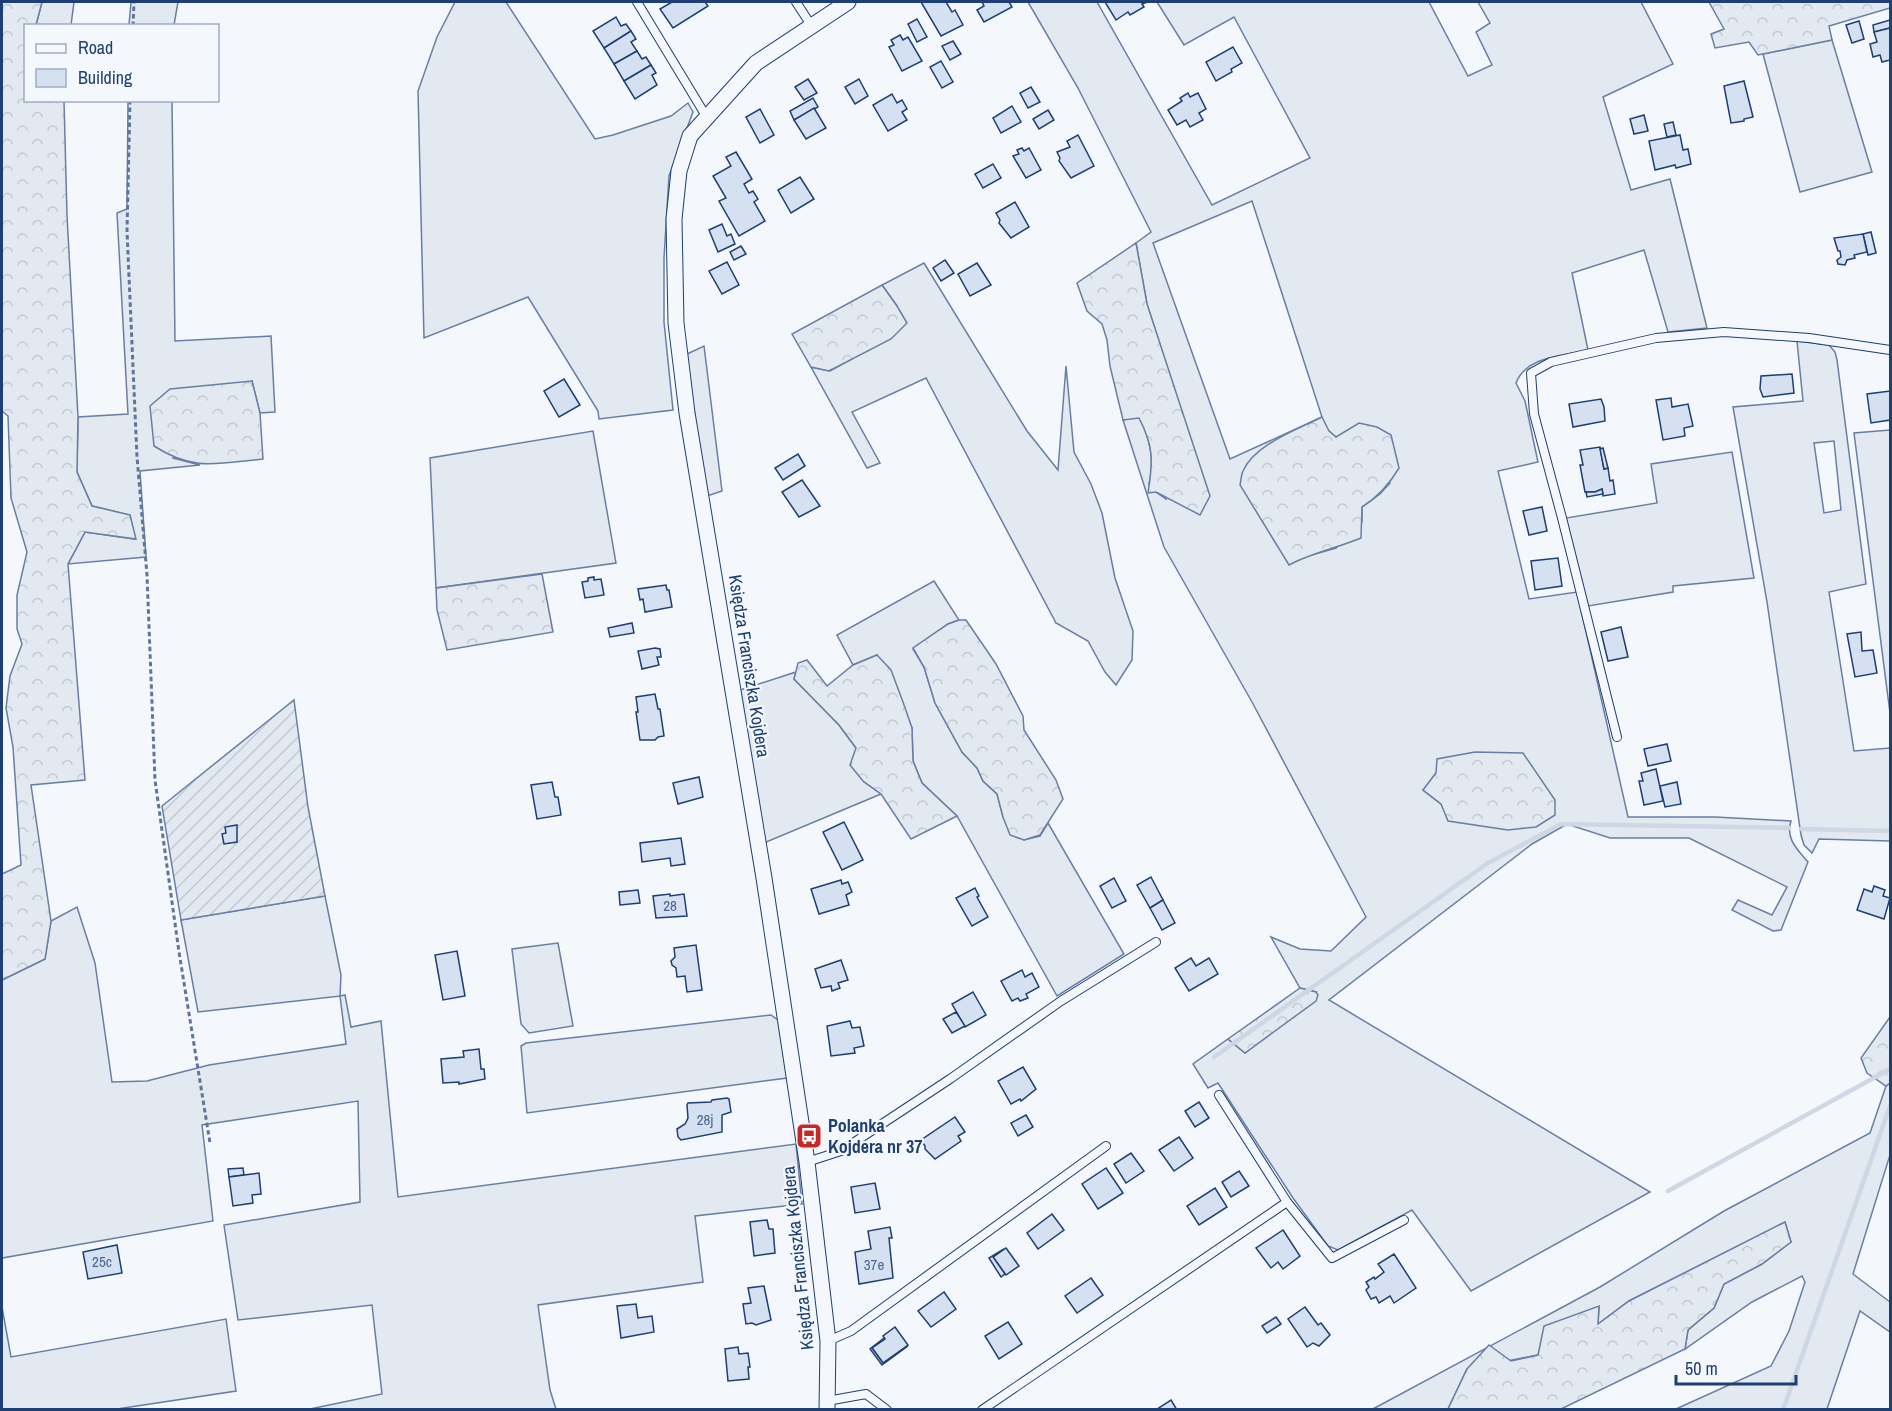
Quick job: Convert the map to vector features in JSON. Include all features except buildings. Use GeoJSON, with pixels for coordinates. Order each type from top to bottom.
{"type":"FeatureCollection","features":[{"type":"Feature","properties":{"kind":"street","name":"Księdza Franciszka Kojdera"},"geometry":{"type":"LineString","coordinates":[[827,1405],[828,1341],[807,1162],[762,866],[687,413],[676,323],[674,219],[679,171],[690,136],[706,116],[756,63],[848,2]]}},
{"type":"Feature","properties":{"kind":"lane"},"geometry":{"type":"LineString","coordinates":[[637,2],[706,116]]}},
{"type":"Feature","properties":{"kind":"lane"},"geometry":{"type":"LineString","coordinates":[[796,2],[811,25]]}},
{"type":"Feature","properties":{"kind":"lane"},"geometry":{"type":"LineString","coordinates":[[1617,737],[1534,414],[1531,373],[1551,362],[1656,338],[1724,332],[1809,338],[1890,350]]}},
{"type":"Feature","properties":{"kind":"lane"},"geometry":{"type":"LineString","coordinates":[[807,1162],[841,1151],[859,1140],[1060,1001],[1156,942]]}},
{"type":"Feature","properties":{"kind":"lane"},"geometry":{"type":"LineString","coordinates":[[1219,1095],[1287,1202],[1332,1258],[1404,1220]]}},
{"type":"Feature","properties":{"kind":"lane"},"geometry":{"type":"LineString","coordinates":[[828,1341],[851,1331],[1106,1146]]}},
{"type":"Feature","properties":{"kind":"lane"},"geometry":{"type":"LineString","coordinates":[[982,1410],[1287,1202]]}},
{"type":"Feature","properties":{"kind":"lane"},"geometry":{"type":"LineString","coordinates":[[827,1405],[866,1394],[887,1410]]}},
{"type":"Feature","properties":{"kind":"path"},"geometry":{"type":"LineString","coordinates":[[133,24],[134,2]]}},
{"type":"Feature","properties":{"kind":"path"},"geometry":{"type":"LineString","coordinates":[[130,102],[127,231],[137,457],[147,586],[155,780],[179,952],[210,1143]]}},
{"type":"Feature","properties":{"kind":"green space"},"geometry":{"type":"Polygon","coordinates":[[[2,2],[42,2],[36,24],[24,24],[24,102],[64,102],[67,216],[78,417],[77,472],[92,506],[130,515],[136,539],[85,532],[68,564],[85,780],[31,785],[51,921],[45,959],[2,980],[2,874],[21,865],[13,747],[6,708],[10,676],[22,644],[17,629],[17,595],[27,552],[11,498],[8,416],[2,411],[2,2]]]}},
{"type":"Feature","properties":{"kind":"green space"},"geometry":{"type":"Polygon","coordinates":[[[42,2],[74,2],[71,24],[36,24],[42,2]]]}},
{"type":"Feature","properties":{"kind":"green space"},"geometry":{"type":"Polygon","coordinates":[[[131,2],[178,2],[174,24],[129,24],[131,2]]]}},
{"type":"Feature","properties":{"kind":"green space"},"geometry":{"type":"Polygon","coordinates":[[[455,2],[506,2],[595,139],[671,116],[688,103],[693,112],[669,176],[664,258],[664,322],[673,410],[599,419],[598,411],[528,297],[424,338],[418,91],[437,37],[455,2]]]}},
{"type":"Feature","properties":{"kind":"green space"},"geometry":{"type":"Polygon","coordinates":[[[1028,2],[1097,2],[1212,205],[1310,158],[1234,17],[1184,45],[1157,2],[1429,2],[1468,76],[1492,65],[1476,32],[1490,23],[1478,2],[1641,2],[1673,64],[1603,97],[1631,190],[1670,179],[1707,328],[1668,332],[1644,250],[1572,273],[1588,350],[1537,362],[1521,374],[1516,383],[1525,401],[1538,462],[1498,471],[1529,599],[1577,592],[1628,817],[1715,817],[1791,821],[1791,839],[1808,862],[1781,930],[1773,931],[1732,910],[1738,900],[1772,915],[1787,887],[1689,838],[1610,838],[1567,824],[1532,844],[1329,1000],[1650,1192],[1471,1291],[1412,1210],[1338,1250],[1328,1246],[1293,1198],[1218,1083],[1208,1088],[1193,1064],[1228,1039],[1245,1053],[1316,992],[1300,988],[1271,937],[1300,949],[1331,951],[1366,917],[1252,702],[1164,547],[1123,420],[1139,417],[1150,450],[1152,466],[1149,484],[1166,499],[1170,376],[1147,304],[1136,243],[1151,232],[1078,88],[1028,2]],[[1252,201],[1153,243],[1230,459],[1322,417],[1252,201]],[[1329,431],[1290,434],[1271,443],[1289,564],[1301,558],[1336,548],[1362,522],[1362,507],[1380,494],[1390,483],[1329,431]],[[1436,773],[1423,790],[1441,804],[1436,773]]]}},
{"type":"Feature","properties":{"kind":"green space"},"geometry":{"type":"Polygon","coordinates":[[[1709,2],[1890,2],[1890,8],[1829,26],[1832,40],[1758,55],[1749,42],[1715,48],[1711,34],[1724,29],[1709,2]]]}},
{"type":"Feature","properties":{"kind":"green space"},"geometry":{"type":"Polygon","coordinates":[[[1832,40],[1872,172],[1800,192],[1763,54],[1832,40]]]}},
{"type":"Feature","properties":{"kind":"green space"},"geometry":{"type":"Polygon","coordinates":[[[128,102],[172,102],[175,341],[271,336],[275,412],[260,413],[252,381],[173,458],[200,465],[140,471],[146,557],[68,564],[85,532],[135,539],[130,515],[92,506],[77,472],[78,417],[128,414],[117,213],[127,209],[128,102]]]}},
{"type":"Feature","properties":{"kind":"green space"},"geometry":{"type":"Polygon","coordinates":[[[1136,243],[1147,304],[1210,496],[1200,515],[1156,492],[1148,493],[1151,454],[1144,428],[1139,418],[1123,420],[1102,324],[1087,311],[1077,283],[1136,243]]]}},
{"type":"Feature","properties":{"kind":"green space"},"geometry":{"type":"Polygon","coordinates":[[[924,263],[1027,431],[1058,470],[1066,366],[1074,452],[1091,484],[1102,513],[1115,578],[1133,631],[1132,660],[1116,685],[1105,672],[1088,641],[1056,623],[926,378],[852,412],[880,463],[867,468],[811,367],[830,371],[852,359],[897,306],[882,285],[924,263]]]}},
{"type":"Feature","properties":{"kind":"green space"},"geometry":{"type":"Polygon","coordinates":[[[882,285],[907,323],[891,339],[829,371],[811,367],[792,334],[882,285]]]}},
{"type":"Feature","properties":{"kind":"green space"},"geometry":{"type":"Polygon","coordinates":[[[1797,341],[1829,345],[1835,352],[1837,360],[1866,584],[1829,592],[1854,751],[1890,748],[1890,841],[1819,839],[1812,853],[1804,845],[1801,835],[1767,602],[1733,407],[1803,401],[1797,341]],[[1834,441],[1814,443],[1824,513],[1841,510],[1834,441]]]}},
{"type":"Feature","properties":{"kind":"green space"},"geometry":{"type":"Polygon","coordinates":[[[704,346],[722,491],[707,496],[685,355],[704,346]]]}},
{"type":"Feature","properties":{"kind":"green space"},"geometry":{"type":"Polygon","coordinates":[[[252,381],[260,413],[263,459],[219,464],[194,463],[182,460],[154,446],[150,406],[170,389],[252,381]]]}},
{"type":"Feature","properties":{"kind":"green space"},"geometry":{"type":"Polygon","coordinates":[[[1322,417],[1329,431],[1336,437],[1359,423],[1377,427],[1391,435],[1399,468],[1383,490],[1362,507],[1361,538],[1289,565],[1240,485],[1242,474],[1249,461],[1267,445],[1322,417]]]}},
{"type":"Feature","properties":{"kind":"green space"},"geometry":{"type":"Polygon","coordinates":[[[1890,430],[1890,713],[1854,433],[1890,430]]]}},
{"type":"Feature","properties":{"kind":"green space"},"geometry":{"type":"Polygon","coordinates":[[[593,431],[616,563],[436,588],[430,458],[593,431]]]}},
{"type":"Feature","properties":{"kind":"green space"},"geometry":{"type":"Polygon","coordinates":[[[1732,452],[1754,578],[1673,586],[1673,592],[1588,606],[1566,518],[1657,503],[1651,464],[1732,452]]]}},
{"type":"Feature","properties":{"kind":"green space"},"geometry":{"type":"Polygon","coordinates":[[[542,574],[553,632],[447,650],[437,610],[436,588],[542,574]]]}},
{"type":"Feature","properties":{"kind":"green space"},"geometry":{"type":"Polygon","coordinates":[[[934,581],[959,620],[948,624],[913,649],[924,667],[935,703],[962,752],[977,768],[983,781],[997,794],[1003,817],[1024,840],[1040,836],[1048,823],[1124,954],[1057,996],[957,816],[922,783],[913,761],[912,728],[877,655],[853,665],[837,635],[934,581]]]}},
{"type":"Feature","properties":{"kind":"green space"},"geometry":{"type":"Polygon","coordinates":[[[966,620],[996,664],[1023,716],[1024,730],[1056,780],[1063,799],[1040,835],[1024,840],[1010,835],[997,794],[983,781],[977,768],[962,752],[935,703],[924,667],[913,648],[948,624],[966,620]]]}},
{"type":"Feature","properties":{"kind":"green space"},"geometry":{"type":"Polygon","coordinates":[[[877,655],[891,670],[903,702],[912,728],[913,761],[922,783],[957,816],[911,839],[881,794],[863,781],[850,765],[856,748],[839,725],[794,679],[798,663],[807,660],[827,686],[853,665],[877,655]]]}},
{"type":"Feature","properties":{"kind":"green space"},"geometry":{"type":"Polygon","coordinates":[[[796,672],[794,679],[839,725],[856,748],[863,781],[881,794],[764,843],[740,690],[796,672]]]}},
{"type":"Feature","properties":{"kind":"green space"},"geometry":{"type":"Polygon","coordinates":[[[294,700],[308,807],[325,896],[181,920],[162,806],[294,700]]]}},
{"type":"Feature","properties":{"kind":"green space"},"geometry":{"type":"Polygon","coordinates":[[[1475,752],[1523,753],[1555,800],[1555,815],[1536,827],[1508,830],[1448,821],[1441,804],[1423,790],[1436,773],[1437,759],[1475,752]]]}},
{"type":"Feature","properties":{"kind":"green space"},"geometry":{"type":"Polygon","coordinates":[[[325,896],[341,975],[340,996],[198,1012],[181,920],[325,896]]]}},
{"type":"Feature","properties":{"kind":"green space"},"geometry":{"type":"Polygon","coordinates":[[[77,907],[95,963],[112,1082],[147,1081],[209,1065],[346,1044],[340,996],[345,995],[351,1027],[381,1021],[398,1197],[796,1144],[802,1204],[695,1216],[703,1282],[538,1305],[550,1390],[556,1409],[310,1409],[382,1394],[372,1305],[238,1320],[224,1225],[360,1202],[358,1101],[202,1125],[213,1221],[2,1258],[2,980],[45,959],[51,921],[77,907]]]}},
{"type":"Feature","properties":{"kind":"green space"},"geometry":{"type":"Polygon","coordinates":[[[558,943],[573,1026],[529,1033],[521,1024],[512,949],[558,943]]]}},
{"type":"Feature","properties":{"kind":"green space"},"geometry":{"type":"Polygon","coordinates":[[[1300,988],[1316,992],[1318,995],[1316,1001],[1245,1053],[1228,1039],[1300,988]]]}},
{"type":"Feature","properties":{"kind":"green space"},"geometry":{"type":"Polygon","coordinates":[[[771,1015],[778,1020],[787,1078],[527,1113],[521,1046],[526,1043],[771,1015]]]}},
{"type":"Feature","properties":{"kind":"green space"},"geometry":{"type":"Polygon","coordinates":[[[1890,1017],[1890,1083],[1886,1086],[1867,1073],[1861,1058],[1890,1017]]]}},
{"type":"Feature","properties":{"kind":"green space"},"geometry":{"type":"Polygon","coordinates":[[[1890,1083],[1890,1155],[1853,1274],[1890,1302],[1890,1332],[1860,1311],[1827,1409],[1676,1409],[1771,1366],[1789,1331],[1805,1282],[1802,1276],[1752,1302],[1685,1349],[1688,1330],[1714,1308],[1724,1284],[1762,1264],[1791,1242],[1785,1222],[1629,1301],[1598,1324],[1599,1307],[1538,1355],[1467,1369],[1448,1409],[1371,1410],[1600,1287],[1724,1211],[1870,1133],[1886,1086],[1890,1083]]]}},
{"type":"Feature","properties":{"kind":"green space"},"geometry":{"type":"Polygon","coordinates":[[[1785,1222],[1791,1242],[1762,1264],[1724,1284],[1714,1308],[1688,1330],[1685,1349],[1561,1409],[1448,1409],[1467,1369],[1489,1345],[1511,1361],[1538,1355],[1544,1326],[1599,1306],[1598,1324],[1629,1301],[1785,1222]]]}},
{"type":"Feature","properties":{"kind":"green space"},"geometry":{"type":"Polygon","coordinates":[[[2,1307],[11,1357],[226,1319],[236,1391],[117,1409],[2,1409],[2,1307]]]}},
{"type":"Feature","properties":{"kind":"waterway"},"geometry":{"type":"LineString","coordinates":[[1214,1057],[1488,863],[1561,824],[1789,828]]}},
{"type":"Feature","properties":{"kind":"waterway"},"geometry":{"type":"LineString","coordinates":[[1801,829],[1890,831]]}},
{"type":"Feature","properties":{"kind":"waterway"},"geometry":{"type":"LineString","coordinates":[[1668,1191],[1890,1069]]}},
{"type":"Feature","properties":{"kind":"waterway"},"geometry":{"type":"LineString","coordinates":[[1783,1410],[1890,1106]]}},
{"type":"Feature","properties":{"kind":"place","name":"Polanka Kojdera nr 37"},"geometry":{"type":"Point","coordinates":[809,1136]}}]}
